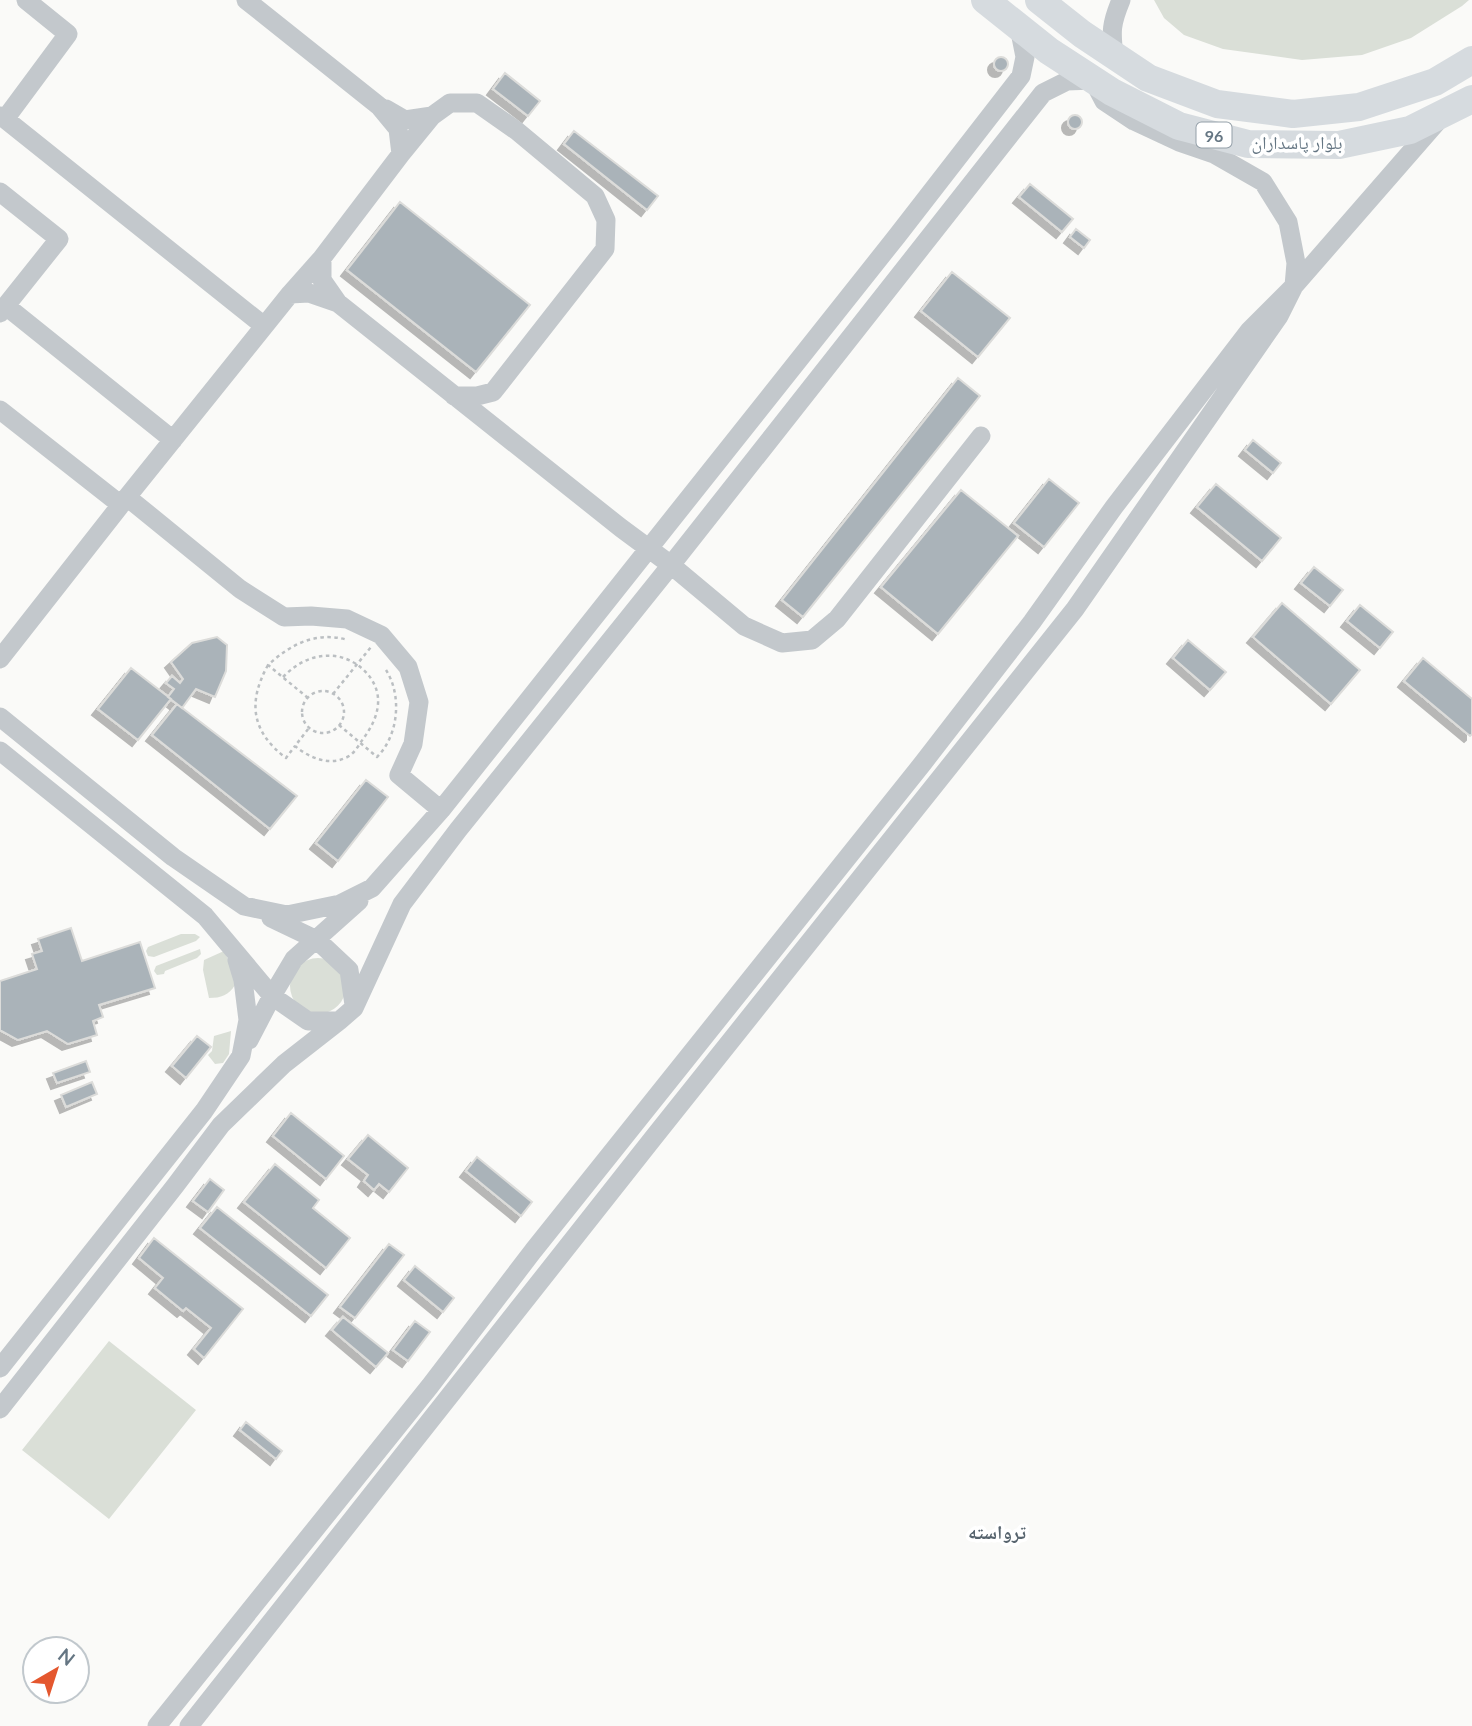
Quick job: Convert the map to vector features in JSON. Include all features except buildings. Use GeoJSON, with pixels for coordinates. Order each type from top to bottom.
{"type":"FeatureCollection","features":[{"type":"Feature","properties":{"kind":"highway","name":"بلوار پاسداران"},"geometry":{"type":"LineString","coordinates":[[985,0],[1048,51],[1112,92],[1179,126],[1248,144],[1339,145],[1410,130],[1472,99]]}},
{"type":"Feature","properties":{"kind":"highway","name":"بلوار پاسداران"},"geometry":{"type":"LineString","coordinates":[[1038,0],[1082,34],[1148,78],[1217,103],[1293,114],[1359,107],[1436,82],[1472,60]]}},
{"type":"Feature","properties":{"kind":"lane"},"geometry":{"type":"LineString","coordinates":[[26,0],[68,34],[2,117],[264,326]]}},
{"type":"Feature","properties":{"kind":"lane"},"geometry":{"type":"LineString","coordinates":[[246,0],[379,106],[405,120],[432,116]]}},
{"type":"Feature","properties":{"kind":"lane"},"geometry":{"type":"LineString","coordinates":[[1046,0],[1063,0]]}},
{"type":"Feature","properties":{"kind":"lane"},"geometry":{"type":"LineString","coordinates":[[1114,56],[1111,32],[1121,0]]}},
{"type":"Feature","properties":{"kind":"lane"},"geometry":{"type":"LineString","coordinates":[[1019,27],[1025,57],[1021,76]]}},
{"type":"Feature","properties":{"kind":"lane"},"geometry":{"type":"LineString","coordinates":[[0,1368],[204,1111],[240,1056],[295,959],[372,888],[441,810],[930,195],[1021,76],[1038,55],[1048,51]]}},
{"type":"Feature","properties":{"kind":"lane"},"geometry":{"type":"LineString","coordinates":[[0,1409],[221,1125],[284,1063],[354,1008],[402,904],[1043,93],[1067,81],[1093,80],[1104,100],[1134,121],[1179,142],[1214,154],[1263,182],[1288,222],[1296,263],[1294,286],[1279,316],[1075,609],[190,1726]]}},
{"type":"Feature","properties":{"kind":"lane"},"geometry":{"type":"LineString","coordinates":[[0,659],[289,294],[322,258],[432,116],[450,103],[477,103],[517,131],[595,196],[606,220],[605,249],[493,391],[477,396],[454,396]]}},
{"type":"Feature","properties":{"kind":"lane"},"geometry":{"type":"LineString","coordinates":[[379,106],[398,129],[401,154]]}},
{"type":"Feature","properties":{"kind":"lane"},"geometry":{"type":"LineString","coordinates":[[158,1726],[430,1387],[541,1240],[923,764],[1249,331],[1294,286],[1445,113]]}},
{"type":"Feature","properties":{"kind":"lane"},"geometry":{"type":"LineString","coordinates":[[0,192],[59,239],[3,309],[173,440]]}},
{"type":"Feature","properties":{"kind":"lane"},"geometry":{"type":"LineString","coordinates":[[322,258],[322,280],[338,303],[671,565],[744,626],[782,643],[812,640],[837,619],[981,436]]}},
{"type":"Feature","properties":{"kind":"lane"},"geometry":{"type":"LineString","coordinates":[[289,294],[309,293],[338,303]]}},
{"type":"Feature","properties":{"kind":"lane"},"geometry":{"type":"LineString","coordinates":[[493,391],[494,410],[503,434]]}},
{"type":"Feature","properties":{"kind":"lane"},"geometry":{"type":"LineString","coordinates":[[0,410],[240,589],[284,617],[347,619],[381,635],[408,667],[419,702],[412,744],[399,775],[441,810]]}},
{"type":"Feature","properties":{"kind":"lane"},"geometry":{"type":"LineString","coordinates":[[0,717],[173,858],[244,906],[317,940],[349,970],[354,1008]]}},
{"type":"Feature","properties":{"kind":"lane"},"geometry":{"type":"LineString","coordinates":[[0,751],[205,916],[272,996],[308,1021],[339,1021]]}},
{"type":"Feature","properties":{"kind":"lane"},"geometry":{"type":"LineString","coordinates":[[244,906],[288,915],[340,904],[372,888]]}},
{"type":"Feature","properties":{"kind":"lane"},"geometry":{"type":"LineString","coordinates":[[233,948],[243,980],[248,1020],[240,1056]]}},
{"type":"Feature","properties":{"kind":"path"},"geometry":{"type":"LineString","coordinates":[[333,694],[381,635]]}},
{"type":"Feature","properties":{"kind":"path"},"geometry":{"type":"LineString","coordinates":[[309,728],[286,758],[277,751],[260,732],[255,715],[255,697],[259,681],[268,665],[283,651],[300,642],[323,637],[356,643]]}},
{"type":"Feature","properties":{"kind":"path"},"geometry":{"type":"LineString","coordinates":[[368,650],[374,656]]}},
{"type":"Feature","properties":{"kind":"path"},"geometry":{"type":"LineString","coordinates":[[282,677],[306,659],[324,655],[341,657],[357,664],[367,673],[374,685],[378,701],[372,726],[354,752],[345,758],[331,761],[316,758],[295,746]]}},
{"type":"Feature","properties":{"kind":"path"},"geometry":{"type":"LineString","coordinates":[[268,665],[308,698]]}},
{"type":"Feature","properties":{"kind":"path"},"geometry":{"type":"LineString","coordinates":[[339,725],[377,757],[384,750],[397,709],[395,693],[385,668]]}},
{"type":"Feature","properties":{"kind":"path"},"geometry":{"type":"LineString","coordinates":[[322,691],[333,694],[343,706],[344,715],[339,725],[326,733],[309,728],[303,717],[303,706],[308,698],[322,691]]}},
{"type":"Feature","properties":{"kind":"shaded area"},"geometry":{"type":"Polygon","coordinates":[[[1154,0],[1469,0],[1411,38],[1362,55],[1302,60],[1223,49],[1184,35],[1164,18],[1154,0]]]}},
{"type":"Feature","properties":{"kind":"shaded area"},"geometry":{"type":"Polygon","coordinates":[[[181,934],[195,934],[200,937],[154,957],[148,956],[148,947],[181,934]]]}},
{"type":"Feature","properties":{"kind":"shaded area"},"geometry":{"type":"Polygon","coordinates":[[[200,949],[201,954],[197,958],[165,971],[164,974],[157,975],[154,971],[156,966],[200,949]]]}},
{"type":"Feature","properties":{"kind":"shaded area"},"geometry":{"type":"Polygon","coordinates":[[[224,951],[232,967],[235,985],[224,995],[209,998],[203,970],[204,960],[224,951]]]}},
{"type":"Feature","properties":{"kind":"shaded area"},"geometry":{"type":"Polygon","coordinates":[[[318,958],[329,960],[338,966],[344,975],[344,997],[338,1006],[329,1012],[318,1014],[307,1012],[298,1006],[292,997],[290,986],[292,975],[298,966],[307,960],[318,958]]]}},
{"type":"Feature","properties":{"kind":"shaded area"},"geometry":{"type":"Polygon","coordinates":[[[231,1031],[229,1054],[223,1063],[215,1064],[208,1055],[212,1051],[214,1036],[231,1031]]]}},
{"type":"Feature","properties":{"kind":"shaded area"},"geometry":{"type":"Polygon","coordinates":[[[109,1341],[196,1410],[109,1519],[22,1450],[109,1341]]]}},
{"type":"Feature","properties":{"kind":"district","name":"ترواسته"},"geometry":{"type":"Point","coordinates":[997,1531]}}]}
